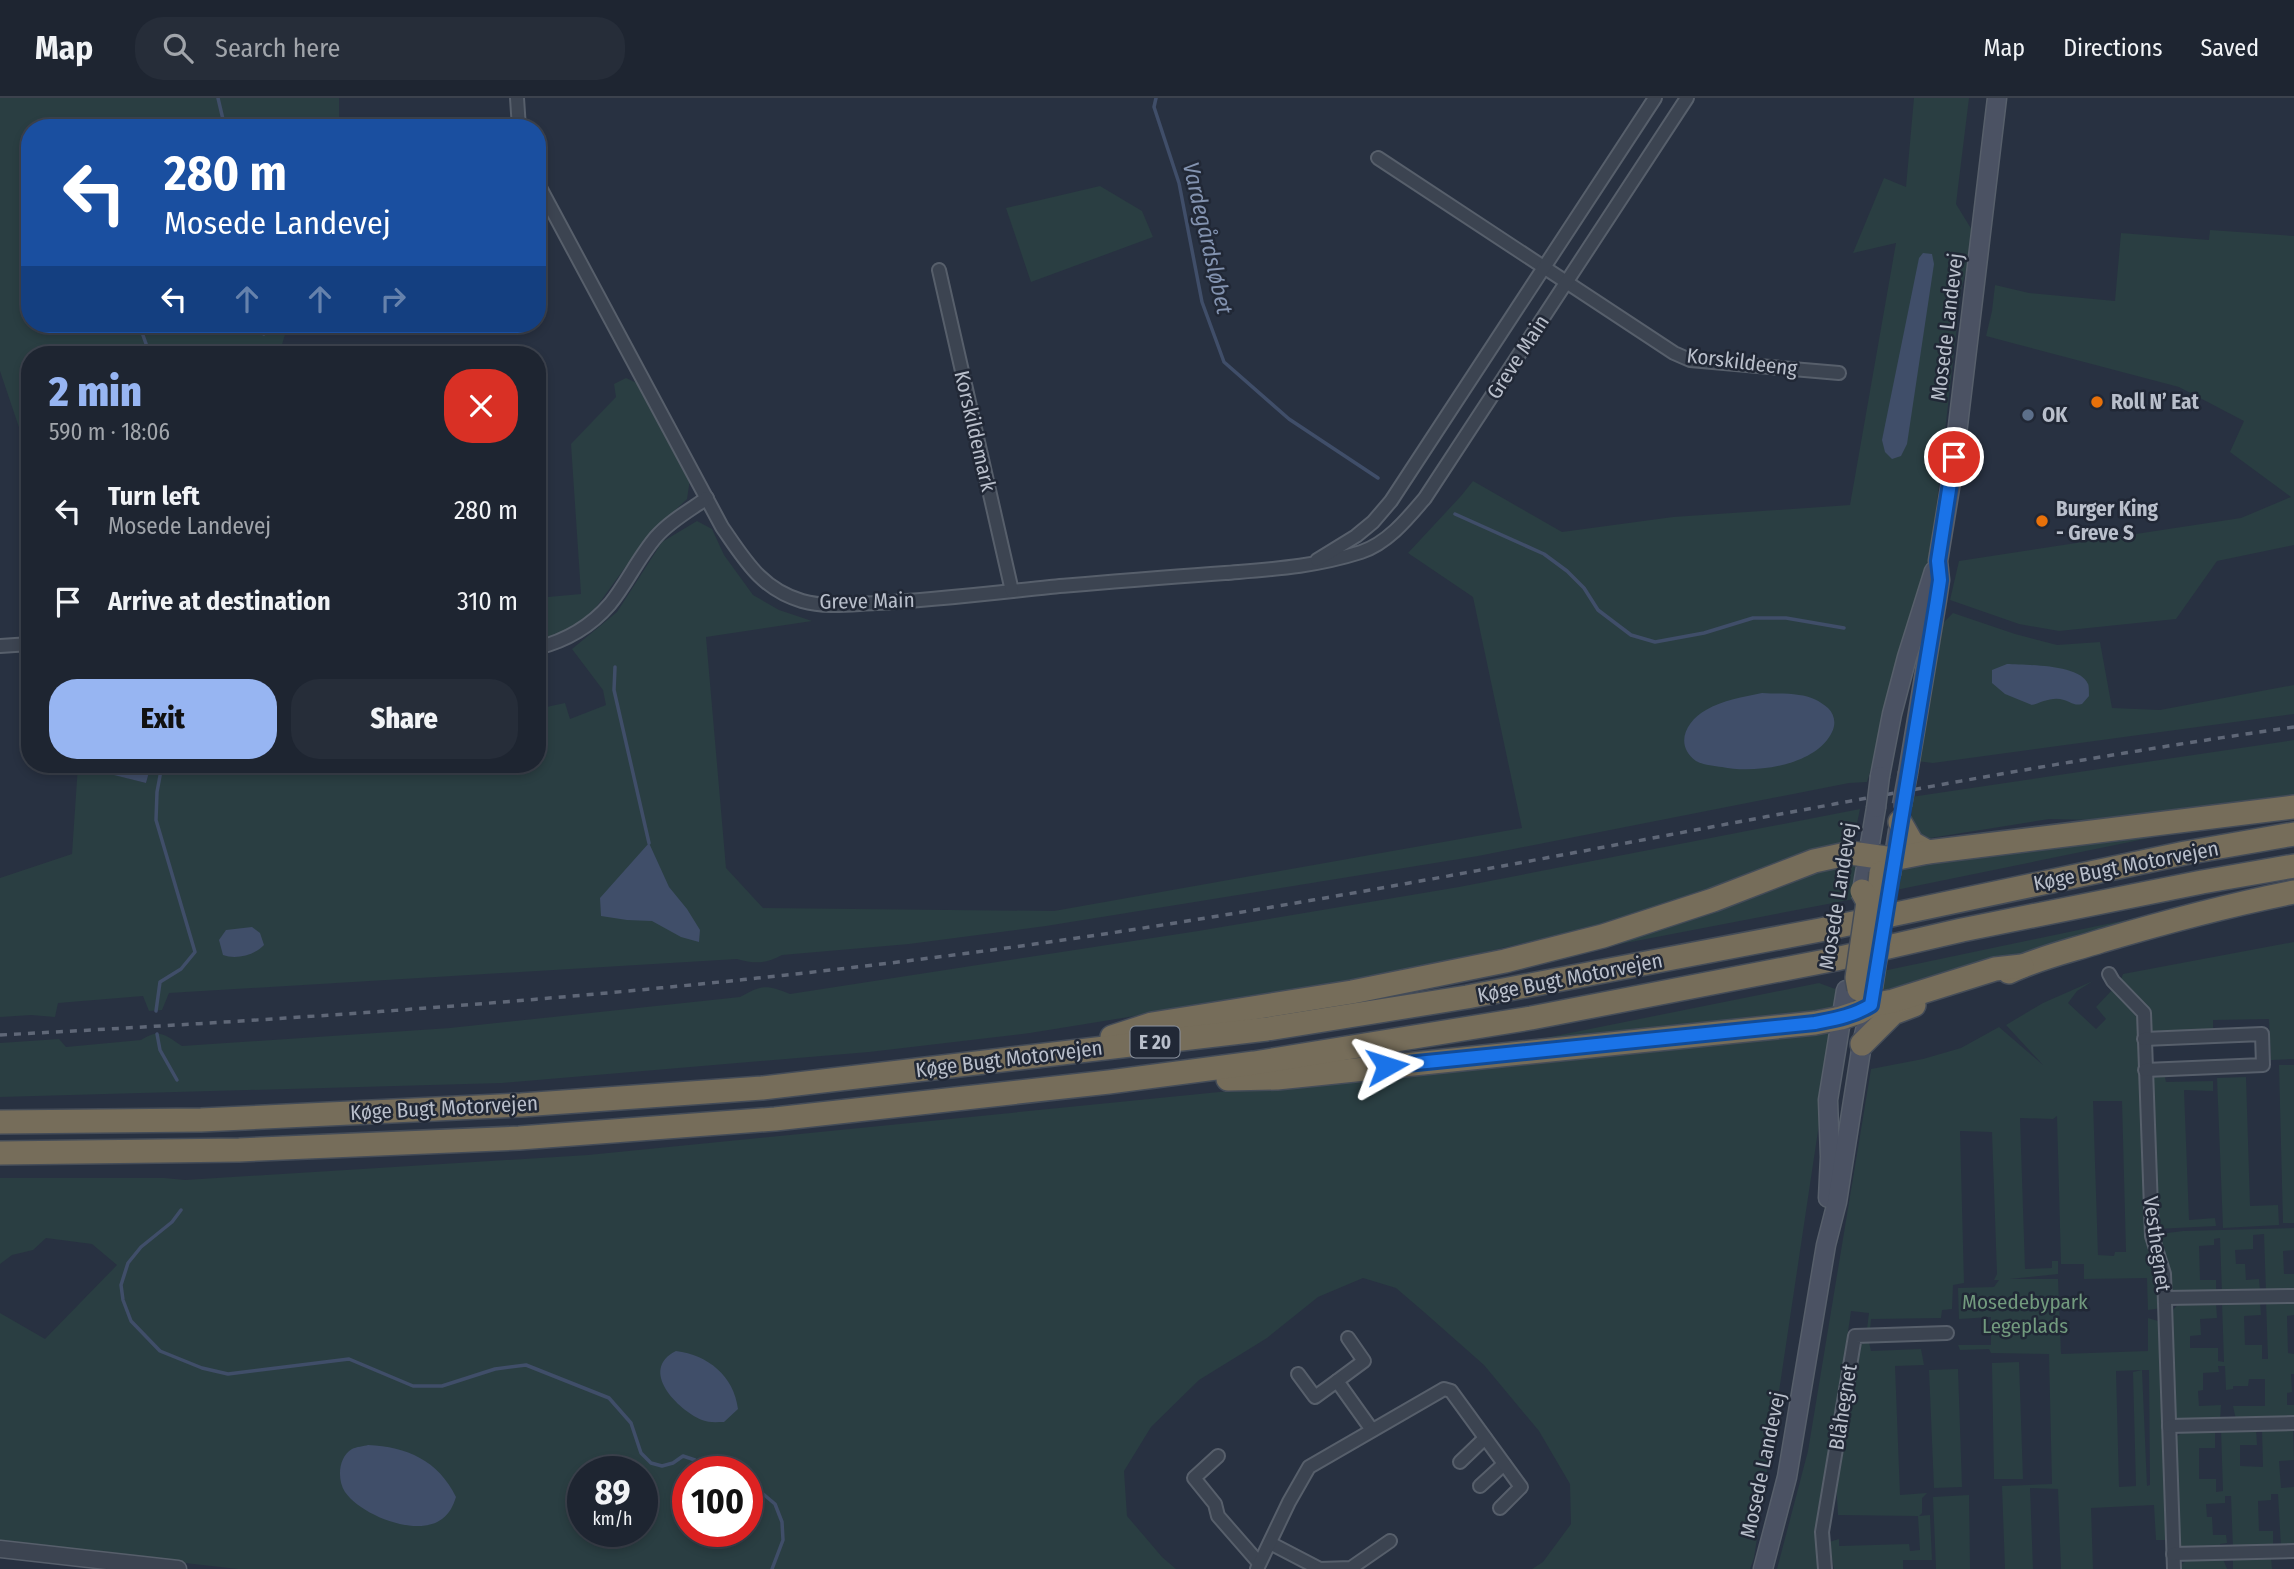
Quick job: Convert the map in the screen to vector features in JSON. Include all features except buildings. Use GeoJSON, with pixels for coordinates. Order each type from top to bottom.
{"type":"FeatureCollection","features":[{"type":"Feature","properties":{"kind":"highway"},"geometry":{"type":"LineString","coordinates":[[1877,871],[1928,852],[2294,807]]}},
{"type":"Feature","properties":{"kind":"highway"},"geometry":{"type":"LineString","coordinates":[[1901,814],[1912,842],[1928,852]]}},
{"type":"Feature","properties":{"kind":"highway","name":"Køge Bugt Motorvejen"},"geometry":{"type":"LineString","coordinates":[[0,1122],[201,1120],[521,1105],[762,1088],[1267,1029],[1467,997],[1820,930],[2185,853],[2294,834]]}},
{"type":"Feature","properties":{"kind":"highway"},"geometry":{"type":"LineString","coordinates":[[1066,1052],[1152,1024],[1352,992],[1517,958],[1615,932],[1713,900],[1774,875],[1851,853],[1877,871]]}},
{"type":"Feature","properties":{"kind":"highway","name":"Køge Bugt Motorvejen"},"geometry":{"type":"LineString","coordinates":[[0,1153],[239,1150],[519,1138],[775,1119],[1109,1082],[1254,1063],[1531,1018],[1836,959],[1962,930],[2202,881],[2294,866]]}},
{"type":"Feature","properties":{"kind":"highway"},"geometry":{"type":"LineString","coordinates":[[1877,871],[1875,932],[1880,941]]}},
{"type":"Feature","properties":{"kind":"highway"},"geometry":{"type":"LineString","coordinates":[[1109,1082],[1277,1078],[1815,1023],[1826,1027],[1839,1027],[1859,1012],[1862,993],[1857,978],[1868,902],[1877,871]]}},
{"type":"Feature","properties":{"kind":"highway"},"geometry":{"type":"LineString","coordinates":[[1862,993],[1894,1001],[1995,969],[2022,965],[2237,904],[2294,892]]}},
{"type":"Feature","properties":{"kind":"highway"},"geometry":{"type":"LineString","coordinates":[[1861,1044],[1893,1013],[1998,977],[2022,965]]}},
{"type":"Feature","properties":{"kind":"main road","name":"Mosede Landevej"},"geometry":{"type":"LineString","coordinates":[[1877,871],[1901,814],[1937,600],[1940,580],[1938,561],[1952,476],[1997,98]]}},
{"type":"Feature","properties":{"kind":"main road","name":"Mosede Landevej"},"geometry":{"type":"LineString","coordinates":[[1877,871],[1875,808],[1892,714],[1930,578],[1938,561]]}},
{"type":"Feature","properties":{"kind":"main road","name":"Mosede Landevej"},"geometry":{"type":"LineString","coordinates":[[1763,1569],[1787,1477],[1826,1245],[1839,1189],[1861,1044],[1862,993],[1880,941]]}},
{"type":"Feature","properties":{"kind":"main road","name":"Mosede Landevej"},"geometry":{"type":"LineString","coordinates":[[1826,1245],[1830,1157],[1828,1101],[1839,1027]]}},
{"type":"Feature","properties":{"kind":"street"},"geometry":{"type":"LineString","coordinates":[[517,98],[518,119]]}},
{"type":"Feature","properties":{"kind":"street","name":"Greve Main"},"geometry":{"type":"LineString","coordinates":[[1308,566],[1356,536],[1373,522],[1391,501],[1656,98]]}},
{"type":"Feature","properties":{"kind":"street","name":"Greve Main"},"geometry":{"type":"LineString","coordinates":[[546,199],[722,527],[743,559],[759,576],[778,590],[799,600],[822,606],[918,601],[1308,566],[1364,551],[1388,536],[1425,498],[1687,98]]}},
{"type":"Feature","properties":{"kind":"street"},"geometry":{"type":"LineString","coordinates":[[1378,158],[1544,268]]}},
{"type":"Feature","properties":{"kind":"street","name":"Korskildeeng"},"geometry":{"type":"LineString","coordinates":[[1544,268],[1674,353],[1690,360],[1839,373]]}},
{"type":"Feature","properties":{"kind":"street","name":"Korskildemark"},"geometry":{"type":"LineString","coordinates":[[939,270],[1012,591]]}},
{"type":"Feature","properties":{"kind":"street"},"geometry":{"type":"LineString","coordinates":[[546,646],[578,632],[611,603],[641,555],[659,534],[707,498]]}},
{"type":"Feature","properties":{"kind":"street"},"geometry":{"type":"LineString","coordinates":[[0,646],[21,645]]}},
{"type":"Feature","properties":{"kind":"street","name":"Vesthegnet"},"geometry":{"type":"LineString","coordinates":[[2109,974],[2144,1013],[2152,1236],[2164,1274],[2174,1569]]}},
{"type":"Feature","properties":{"kind":"street"},"geometry":{"type":"LineString","coordinates":[[2144,1039],[2262,1034],[2263,1065],[2145,1070]]}},
{"type":"Feature","properties":{"kind":"street"},"geometry":{"type":"LineString","coordinates":[[2165,1298],[2294,1296]]}},
{"type":"Feature","properties":{"kind":"street","name":"Blåhegnet"},"geometry":{"type":"LineString","coordinates":[[1825,1569],[1822,1532],[1855,1336],[1947,1333]]}},
{"type":"Feature","properties":{"kind":"street"},"geometry":{"type":"LineString","coordinates":[[1298,1374],[1314,1397],[1337,1381],[1364,1361],[1348,1338]]}},
{"type":"Feature","properties":{"kind":"street"},"geometry":{"type":"LineString","coordinates":[[1337,1381],[1372,1430]]}},
{"type":"Feature","properties":{"kind":"street"},"geometry":{"type":"LineString","coordinates":[[1218,1455],[1194,1478],[1215,1504],[1217,1516],[1258,1566],[1309,1467],[1444,1389],[1451,1391],[1521,1487],[1500,1508]]}},
{"type":"Feature","properties":{"kind":"street"},"geometry":{"type":"LineString","coordinates":[[2169,1426],[2294,1423]]}},
{"type":"Feature","properties":{"kind":"street"},"geometry":{"type":"LineString","coordinates":[[1460,1462],[1485,1438]]}},
{"type":"Feature","properties":{"kind":"street"},"geometry":{"type":"LineString","coordinates":[[1480,1486],[1504,1464]]}},
{"type":"Feature","properties":{"kind":"street"},"geometry":{"type":"LineString","coordinates":[[1270,1543],[1320,1569],[1351,1568],[1390,1541]]}},
{"type":"Feature","properties":{"kind":"street"},"geometry":{"type":"LineString","coordinates":[[2173,1555],[2294,1551]]}},
{"type":"Feature","properties":{"kind":"street"},"geometry":{"type":"LineString","coordinates":[[5,1552],[178,1569]]}},
{"type":"Feature","properties":{"kind":"green space"},"geometry":{"type":"Polygon","coordinates":[[[0,98],[339,98],[339,119],[21,119],[21,333],[285,333],[282,346],[21,346],[21,433],[0,371],[0,98]]]}},
{"type":"Feature","properties":{"kind":"green space"},"geometry":{"type":"Polygon","coordinates":[[[1914,98],[1969,98],[1956,204],[1975,235],[1961,291],[1930,563],[1906,636],[1882,734],[1867,782],[1849,783],[1478,856],[1046,926],[909,944],[782,955],[760,962],[737,959],[169,993],[162,1010],[149,1011],[143,996],[58,1003],[55,1017],[0,1017],[0,878],[72,854],[77,773],[109,773],[146,783],[149,773],[546,773],[546,707],[565,703],[570,719],[606,705],[603,690],[572,649],[617,612],[662,542],[697,521],[712,529],[724,555],[753,595],[779,610],[812,621],[706,637],[726,868],[763,908],[1054,911],[1522,828],[1473,597],[1408,553],[1473,481],[1562,532],[1673,517],[1850,505],[1896,243],[1853,253],[1884,178],[1906,187],[1914,98]]]}},
{"type":"Feature","properties":{"kind":"green space"},"geometry":{"type":"Polygon","coordinates":[[[1100,186],[1142,211],[1153,237],[1031,282],[1006,208],[1100,186]]]}},
{"type":"Feature","properties":{"kind":"green space"},"geometry":{"type":"Polygon","coordinates":[[[2210,230],[2294,236],[2294,545],[2217,561],[2176,619],[2059,631],[2019,624],[1950,600],[1959,561],[2241,518],[2291,497],[2230,452],[2244,421],[2179,387],[1986,336],[1995,285],[2029,293],[2115,301],[2121,233],[2209,240],[2210,230]]]}},
{"type":"Feature","properties":{"kind":"green space"},"geometry":{"type":"Polygon","coordinates":[[[626,378],[637,383],[690,479],[687,499],[648,536],[597,606],[575,628],[546,640],[546,597],[581,594],[571,444],[616,397],[614,384],[626,378]]]}},
{"type":"Feature","properties":{"kind":"green space"},"geometry":{"type":"Polygon","coordinates":[[[1953,613],[2057,645],[2100,642],[2112,708],[2160,710],[2294,685],[2294,714],[1933,763],[1916,761],[1941,625],[1953,613]]]}},
{"type":"Feature","properties":{"kind":"green space"},"geometry":{"type":"Polygon","coordinates":[[[2294,740],[2294,795],[2094,820],[2049,819],[1924,839],[1912,833],[1911,797],[2294,740]]]}},
{"type":"Feature","properties":{"kind":"green space"},"geometry":{"type":"Polygon","coordinates":[[[1860,809],[1855,833],[1844,845],[1796,856],[1711,890],[1614,922],[1387,975],[1030,1033],[869,1052],[502,1083],[0,1097],[0,1043],[59,1039],[66,1047],[141,1040],[153,1034],[162,1034],[182,1046],[450,1028],[740,997],[764,987],[790,994],[1198,931],[1459,887],[1860,809]]]}},
{"type":"Feature","properties":{"kind":"green space"},"geometry":{"type":"Polygon","coordinates":[[[2203,827],[1896,890],[1899,865],[2203,827]]]}},
{"type":"Feature","properties":{"kind":"green space"},"geometry":{"type":"Polygon","coordinates":[[[1857,862],[1859,872],[1854,899],[1516,964],[1813,867],[1857,862]]]}},
{"type":"Feature","properties":{"kind":"green space"},"geometry":{"type":"Polygon","coordinates":[[[2188,907],[1896,992],[1880,988],[1883,971],[2188,907]]]}},
{"type":"Feature","properties":{"kind":"green space"},"geometry":{"type":"Polygon","coordinates":[[[2294,942],[2294,1059],[2271,1060],[2269,1019],[2213,1020],[2213,1030],[2152,1031],[2142,1003],[2120,982],[2123,974],[2294,942]]]}},
{"type":"Feature","properties":{"kind":"green space","name":"Mosedebypark Legeplads"},"geometry":{"type":"Polygon","coordinates":[[[2093,981],[2077,991],[2068,1003],[2096,1029],[2106,1019],[2096,1007],[2113,989],[2137,1014],[2145,1224],[2159,1273],[2162,1308],[2148,1310],[2147,1278],[2084,1279],[2084,1264],[2061,1264],[2057,1116],[2053,1119],[2020,1118],[2025,1269],[2052,1268],[2052,1261],[2058,1261],[2058,1274],[2010,1279],[2058,1279],[2061,1354],[2148,1351],[2148,1318],[2161,1322],[2169,1540],[2156,1540],[2154,1505],[2091,1508],[2093,1569],[2061,1569],[2058,1489],[2030,1488],[2033,1569],[2005,1569],[2002,1486],[2052,1484],[2049,1354],[1991,1353],[1989,1349],[1960,1350],[1958,1345],[1991,1345],[1991,1317],[1959,1319],[1958,1288],[1994,1287],[1999,1280],[1994,1280],[1997,1274],[1992,1132],[1960,1131],[1964,1283],[1953,1285],[1952,1309],[1942,1310],[1941,1318],[1871,1319],[1870,1330],[1867,1329],[1869,1313],[1851,1311],[1834,1429],[1817,1514],[1821,1569],[1777,1569],[1808,1451],[1871,1069],[1961,1048],[1999,1027],[2043,1065],[2006,1025],[2043,1003],[2093,981]],[[2093,1101],[2098,1255],[2114,1256],[2115,1252],[2126,1252],[2122,1101],[2093,1101]],[[2142,1370],[2147,1486],[2150,1485],[2149,1370],[2142,1370]],[[2142,1370],[2116,1371],[2119,1487],[2136,1486],[2133,1372],[2142,1370]]]}},
{"type":"Feature","properties":{"kind":"green space"},"geometry":{"type":"Polygon","coordinates":[[[1819,983],[1838,990],[1834,1014],[1490,1049],[1819,983]]]}},
{"type":"Feature","properties":{"kind":"green space"},"geometry":{"type":"Polygon","coordinates":[[[1833,1031],[1754,1558],[1750,1569],[1532,1569],[1543,1562],[1571,1524],[1570,1484],[1539,1431],[1484,1365],[1396,1288],[1363,1278],[1318,1297],[1267,1338],[1199,1380],[1151,1427],[1124,1471],[1127,1516],[1162,1557],[1176,1569],[238,1569],[0,1542],[0,1313],[45,1339],[117,1265],[92,1244],[46,1238],[33,1250],[12,1255],[0,1264],[0,1178],[185,1180],[588,1155],[1833,1031]]]}},
{"type":"Feature","properties":{"kind":"green space"},"geometry":{"type":"Polygon","coordinates":[[[2279,1065],[2294,1065],[2294,1223],[2283,1223],[2279,1065]]]}},
{"type":"Feature","properties":{"kind":"green space"},"geometry":{"type":"Polygon","coordinates":[[[2164,1073],[2166,1082],[2213,1081],[2213,1091],[2184,1090],[2189,1220],[2215,1218],[2216,1226],[2156,1229],[2152,1077],[2164,1073]]]}},
{"type":"Feature","properties":{"kind":"green space"},"geometry":{"type":"Polygon","coordinates":[[[2246,1077],[2250,1206],[2278,1205],[2279,1225],[2223,1228],[2217,1078],[2246,1077]]]}},
{"type":"Feature","properties":{"kind":"green space"},"geometry":{"type":"Polygon","coordinates":[[[2294,1228],[2294,1250],[2283,1251],[2284,1274],[2294,1274],[2294,1291],[2266,1292],[2264,1234],[2253,1235],[2253,1249],[2235,1250],[2236,1264],[2245,1264],[2246,1280],[2259,1279],[2260,1291],[2222,1293],[2220,1238],[2214,1239],[2214,1245],[2199,1246],[2200,1280],[2216,1280],[2216,1294],[2179,1295],[2172,1291],[2168,1264],[2158,1238],[2160,1234],[2294,1228]]]}},
{"type":"Feature","properties":{"kind":"green space"},"geometry":{"type":"Polygon","coordinates":[[[2266,1301],[2294,1301],[2294,1315],[2287,1316],[2288,1353],[2294,1354],[2294,1374],[2291,1374],[2292,1392],[2287,1393],[2287,1405],[2294,1405],[2294,1418],[2236,1420],[2233,1406],[2265,1406],[2265,1379],[2249,1379],[2248,1386],[2233,1386],[2233,1389],[2226,1390],[2225,1366],[2218,1366],[2219,1372],[2203,1373],[2203,1390],[2198,1391],[2199,1406],[2221,1405],[2220,1421],[2182,1422],[2176,1417],[2173,1310],[2178,1304],[2216,1303],[2217,1318],[2200,1319],[2201,1335],[2190,1336],[2190,1348],[2218,1348],[2218,1361],[2224,1362],[2222,1303],[2260,1302],[2261,1315],[2244,1316],[2245,1345],[2262,1345],[2262,1359],[2268,1359],[2266,1301]]]}},
{"type":"Feature","properties":{"kind":"green space"},"geometry":{"type":"Polygon","coordinates":[[[1865,1341],[1869,1342],[1871,1351],[1921,1349],[1924,1365],[1895,1366],[1900,1495],[1927,1493],[1922,1498],[1922,1513],[1919,1516],[1930,1515],[1932,1560],[1903,1560],[1903,1569],[1834,1569],[1829,1542],[1839,1539],[1839,1546],[1909,1544],[1910,1551],[1920,1550],[1918,1516],[1838,1515],[1836,1482],[1858,1355],[1860,1346],[1865,1341]]]}},
{"type":"Feature","properties":{"kind":"green space"},"geometry":{"type":"Polygon","coordinates":[[[2019,1362],[2023,1479],[1994,1479],[1992,1363],[2019,1362]]]}},
{"type":"Feature","properties":{"kind":"green space"},"geometry":{"type":"Polygon","coordinates":[[[1958,1369],[1962,1487],[1934,1488],[1929,1370],[1958,1369]]]}},
{"type":"Feature","properties":{"kind":"green space"},"geometry":{"type":"Polygon","coordinates":[[[2293,1428],[2294,1460],[2279,1461],[2281,1488],[2294,1487],[2294,1547],[2281,1547],[2278,1494],[2271,1494],[2271,1500],[2258,1501],[2259,1531],[2273,1531],[2273,1547],[2233,1549],[2231,1496],[2225,1496],[2225,1503],[2206,1504],[2207,1517],[2212,1517],[2213,1535],[2226,1535],[2227,1543],[2220,1544],[2220,1549],[2184,1550],[2179,1545],[2176,1437],[2183,1432],[2215,1431],[2215,1448],[2199,1448],[2199,1479],[2216,1479],[2216,1492],[2223,1491],[2221,1430],[2256,1429],[2257,1445],[2240,1445],[2240,1466],[2263,1467],[2262,1429],[2293,1428]]]}},
{"type":"Feature","properties":{"kind":"green space"},"geometry":{"type":"Polygon","coordinates":[[[1969,1495],[1970,1569],[1936,1569],[1933,1497],[1969,1495]]]}},
{"type":"Feature","properties":{"kind":"green space"},"geometry":{"type":"Polygon","coordinates":[[[2271,1557],[2272,1569],[2233,1569],[2233,1558],[2271,1557]]]}},
{"type":"Feature","properties":{"kind":"green space"},"geometry":{"type":"Polygon","coordinates":[[[2223,1559],[2227,1569],[2181,1569],[2181,1565],[2187,1560],[2223,1559]]]}},
{"type":"Feature","properties":{"kind":"water"},"geometry":{"type":"Polygon","coordinates":[[[1923,253],[1932,254],[1934,264],[1907,444],[1901,456],[1892,459],[1885,452],[1882,440],[1919,258],[1923,253]]]}},
{"type":"Feature","properties":{"kind":"water"},"geometry":{"type":"Polygon","coordinates":[[[2007,664],[2039,665],[2075,673],[2083,677],[2088,684],[2089,696],[2082,704],[2056,699],[2032,705],[2005,694],[1992,683],[1992,670],[2007,664]]]}},
{"type":"Feature","properties":{"kind":"water"},"geometry":{"type":"Polygon","coordinates":[[[1762,693],[1803,696],[1828,708],[1834,723],[1824,744],[1799,760],[1767,768],[1735,769],[1709,765],[1696,761],[1689,755],[1684,741],[1693,720],[1726,701],[1762,693]]]}},
{"type":"Feature","properties":{"kind":"water"},"geometry":{"type":"Polygon","coordinates":[[[106,773],[149,773],[146,783],[106,773]]]}},
{"type":"Feature","properties":{"kind":"water"},"geometry":{"type":"Polygon","coordinates":[[[649,843],[669,887],[700,930],[699,942],[681,937],[652,921],[601,916],[600,898],[649,843]]]}},
{"type":"Feature","properties":{"kind":"water"},"geometry":{"type":"Polygon","coordinates":[[[252,927],[260,933],[264,945],[245,956],[223,955],[219,940],[226,930],[252,927]]]}},
{"type":"Feature","properties":{"kind":"water"},"geometry":{"type":"Polygon","coordinates":[[[676,1351],[709,1362],[725,1377],[736,1397],[738,1409],[724,1422],[707,1422],[692,1415],[673,1399],[666,1389],[661,1379],[661,1368],[665,1359],[676,1351]]]}},
{"type":"Feature","properties":{"kind":"water"},"geometry":{"type":"Polygon","coordinates":[[[368,1445],[396,1449],[431,1465],[449,1484],[456,1497],[447,1514],[431,1524],[405,1525],[376,1516],[353,1501],[342,1487],[342,1463],[352,1449],[368,1445]]]}},
{"type":"Feature","properties":{"kind":"waterway"},"geometry":{"type":"LineString","coordinates":[[218,98],[223,119]]}},
{"type":"Feature","properties":{"kind":"waterway","name":"Vardegårdsløbet"},"geometry":{"type":"LineString","coordinates":[[1156,98],[1154,107],[1179,183],[1202,302],[1224,362],[1289,419],[1378,478]]}},
{"type":"Feature","properties":{"kind":"waterway"},"geometry":{"type":"LineString","coordinates":[[142,333],[147,346]]}},
{"type":"Feature","properties":{"kind":"waterway","name":"Vardegårdsløbet"},"geometry":{"type":"LineString","coordinates":[[1455,514],[1544,554],[1584,588],[1598,610],[1631,635],[1655,642],[1704,633],[1753,618],[1786,618],[1844,628]]}},
{"type":"Feature","properties":{"kind":"waterway"},"geometry":{"type":"LineString","coordinates":[[615,667],[614,690],[649,843]]}},
{"type":"Feature","properties":{"kind":"waterway"},"geometry":{"type":"LineString","coordinates":[[156,1011],[160,982],[181,969],[195,952],[156,820],[161,773]]}},
{"type":"Feature","properties":{"kind":"waterway"},"geometry":{"type":"LineString","coordinates":[[157,1034],[160,1050],[177,1080]]}},
{"type":"Feature","properties":{"kind":"waterway"},"geometry":{"type":"LineString","coordinates":[[181,1210],[172,1222],[141,1247],[128,1263],[121,1285],[131,1321],[160,1351],[202,1368],[228,1374],[349,1359],[413,1386],[442,1386],[495,1369],[526,1365],[609,1398],[631,1423],[641,1453],[651,1463],[662,1466],[672,1463]]}},
{"type":"Feature","properties":{"kind":"waterway"},"geometry":{"type":"LineString","coordinates":[[763,1494],[775,1504],[782,1522],[783,1540],[772,1569]]}},
{"type":"Feature","properties":{"kind":"railway"},"geometry":{"type":"LineString","coordinates":[[0,1035],[563,997],[704,984],[984,951],[1124,931],[1417,882],[2001,774],[2294,727]]}},
{"type":"Feature","properties":{"kind":"place","name":"Roll N’ Eat"},"geometry":{"type":"Point","coordinates":[2097,402]}},
{"type":"Feature","properties":{"kind":"place","name":"OK"},"geometry":{"type":"Point","coordinates":[2028,415]}},
{"type":"Feature","properties":{"kind":"place","name":"Burger King - Greve S"},"geometry":{"type":"Point","coordinates":[2042,521]}},
{"type":"Feature","properties":{"kind":"route"},"geometry":{"type":"LineString","coordinates":[[1387,1066],[1815,1023],[1841,1018],[1871,1005],[1937,600],[1940,580],[1938,561],[1954,457]]}}]}
